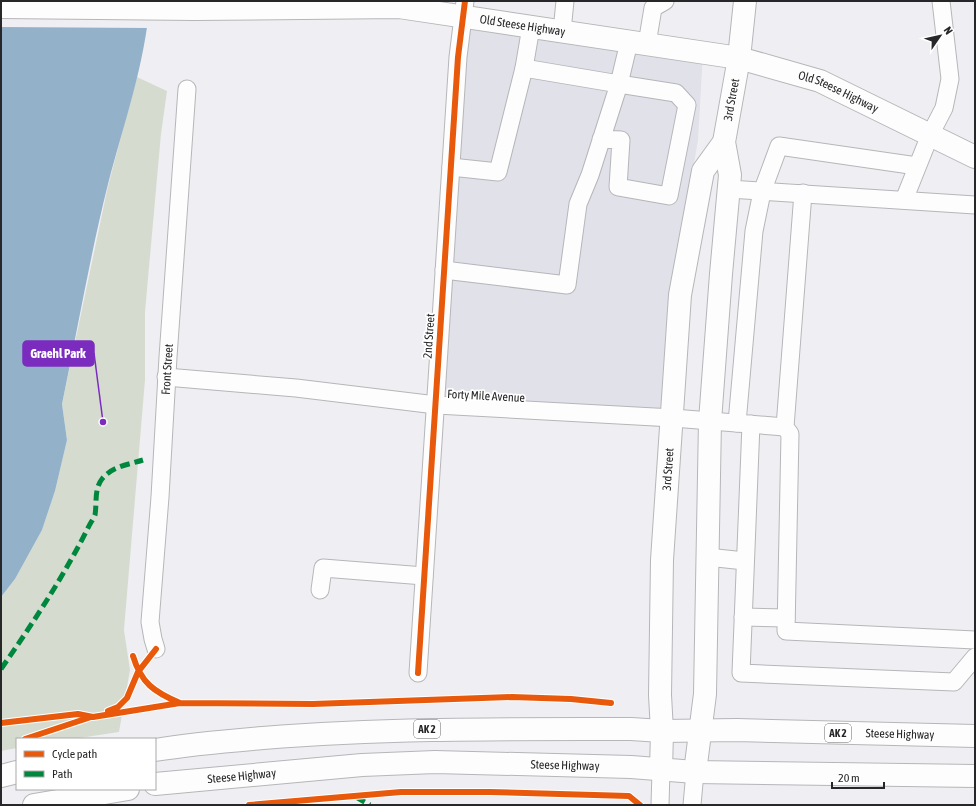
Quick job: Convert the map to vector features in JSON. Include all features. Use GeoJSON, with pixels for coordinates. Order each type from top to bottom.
{"type":"FeatureCollection","features":[{"type":"Feature","properties":{"kind":"main road","name":"3rd Street"},"geometry":{"type":"LineString","coordinates":[[695,772],[705,694],[710,421],[720,274],[730,175],[724,142],[739,58],[744,1]]}},
{"type":"Feature","properties":{"kind":"main road","name":"Old Steese Highway"},"geometry":{"type":"LineString","coordinates":[[1,7],[194,9],[399,7],[464,9],[530,27],[739,58],[820,81],[975,157]]}},
{"type":"Feature","properties":{"kind":"main road","name":"3rd Street"},"geometry":{"type":"LineString","coordinates":[[661,771],[662,731],[660,695],[662,560],[673,418],[680,295],[703,171],[724,142]]}},
{"type":"Feature","properties":{"kind":"main road","name":"Steese Highway"},"geometry":{"type":"LineString","coordinates":[[156,750],[186,745],[315,734],[434,729],[631,728],[662,731],[701,730],[975,736]]}},
{"type":"Feature","properties":{"kind":"main road","name":"Steese Highway"},"geometry":{"type":"LineString","coordinates":[[156,784],[362,765],[435,762],[631,767],[661,771],[695,772],[975,776]]}},
{"type":"Feature","properties":{"kind":"main road"},"geometry":{"type":"LineString","coordinates":[[1,776],[16,772]]}},
{"type":"Feature","properties":{"kind":"main road"},"geometry":{"type":"LineString","coordinates":[[34,805],[122,790]]}},
{"type":"Feature","properties":{"kind":"street"},"geometry":{"type":"LineString","coordinates":[[562,31],[565,1]]}},
{"type":"Feature","properties":{"kind":"street"},"geometry":{"type":"LineString","coordinates":[[444,270],[567,285],[578,204],[590,175],[620,84],[653,8],[665,1]]}},
{"type":"Feature","properties":{"kind":"street"},"geometry":{"type":"LineString","coordinates":[[904,200],[930,135],[944,108],[950,79],[941,1]]}},
{"type":"Feature","properties":{"kind":"street","name":"2nd Street"},"geometry":{"type":"LineString","coordinates":[[418,672],[458,57],[464,9]]}},
{"type":"Feature","properties":{"kind":"street"},"geometry":{"type":"LineString","coordinates":[[451,167],[498,172],[524,68],[530,27]]}},
{"type":"Feature","properties":{"kind":"street"},"geometry":{"type":"LineString","coordinates":[[524,68],[676,93],[687,105],[669,196],[618,188],[621,140],[601,140]]}},
{"type":"Feature","properties":{"kind":"street","name":"Front Street"},"geometry":{"type":"LineString","coordinates":[[156,648],[152,639],[150,622],[160,497],[166,376],[187,88]]}},
{"type":"Feature","properties":{"kind":"street"},"geometry":{"type":"LineString","coordinates":[[917,166],[779,146],[762,192],[754,231],[744,423],[745,561],[741,673],[954,682],[975,657]]}},
{"type":"Feature","properties":{"kind":"street"},"geometry":{"type":"LineString","coordinates":[[729,188],[762,192],[803,193],[975,205]]}},
{"type":"Feature","properties":{"kind":"street"},"geometry":{"type":"LineString","coordinates":[[803,193],[785,427],[790,434],[786,631],[975,640]]}},
{"type":"Feature","properties":{"kind":"street","name":"Forty Mile Avenue"},"geometry":{"type":"LineString","coordinates":[[166,376],[296,388],[436,404],[673,418],[785,427]]}},
{"type":"Feature","properties":{"kind":"street"},"geometry":{"type":"LineString","coordinates":[[707,557],[745,561]]}},
{"type":"Feature","properties":{"kind":"street"},"geometry":{"type":"LineString","coordinates":[[320,590],[323,568],[424,576]]}},
{"type":"Feature","properties":{"kind":"street"},"geometry":{"type":"LineString","coordinates":[[743,617],[786,618]]}},
{"type":"Feature","properties":{"kind":"street","name":"3rd Street"},"geometry":{"type":"LineString","coordinates":[[660,805],[661,771]]}},
{"type":"Feature","properties":{"kind":"street","name":"3rd Street"},"geometry":{"type":"LineString","coordinates":[[692,805],[695,772]]}},
{"type":"Feature","properties":{"kind":"shaded area"},"geometry":{"type":"Polygon","coordinates":[[[463,16],[703,53],[698,140],[673,288],[659,427],[436,405],[463,16]]]}},
{"type":"Feature","properties":{"kind":"shaded area"},"geometry":{"type":"Polygon","coordinates":[[[137,77],[167,91],[161,134],[145,312],[145,380],[124,630],[130,670],[119,732],[80,738],[16,738],[16,748],[1,751],[1,597],[15,579],[42,530],[55,491],[67,440],[62,404],[108,186],[137,77]]]}},
{"type":"Feature","properties":{"kind":"water"},"geometry":{"type":"Polygon","coordinates":[[[1,1],[150,1],[144,48],[139,71],[101,211],[62,404],[67,440],[55,491],[42,530],[15,579],[1,597],[1,1]]]}},
{"type":"Feature","properties":{"kind":"pier"},"geometry":{"type":"Polygon","coordinates":[[[1,1],[152,1],[150,28],[1,27],[1,1]]]}},
{"type":"Feature","properties":{"kind":"marked path"},"geometry":{"type":"LineString","coordinates":[[1,669],[59,581],[94,517],[99,483],[111,471],[143,460]]}},
{"type":"Feature","properties":{"kind":"marked path"},"geometry":{"type":"LineString","coordinates":[[356,797],[370,805]]}},
{"type":"Feature","properties":{"kind":"cycle path"},"geometry":{"type":"LineString","coordinates":[[418,673],[458,57],[465,1]]}},
{"type":"Feature","properties":{"kind":"cycle path"},"geometry":{"type":"LineString","coordinates":[[108,711],[118,707],[127,698],[138,672],[156,649]]}},
{"type":"Feature","properties":{"kind":"cycle path"},"geometry":{"type":"LineString","coordinates":[[133,656],[140,673],[150,686],[163,695],[180,703]]}},
{"type":"Feature","properties":{"kind":"cycle path"},"geometry":{"type":"LineString","coordinates":[[1,723],[78,714],[93,717],[180,703],[313,704],[512,697],[571,699],[611,703]]}},
{"type":"Feature","properties":{"kind":"cycle path"},"geometry":{"type":"LineString","coordinates":[[28,738],[91,717]]}},
{"type":"Feature","properties":{"kind":"cycle path"},"geometry":{"type":"LineString","coordinates":[[249,805],[401,792],[490,792],[629,796],[640,805]]}},
{"type":"Feature","properties":{"kind":"place","name":"Graehl Park"},"geometry":{"type":"Point","coordinates":[103,422]}}]}
